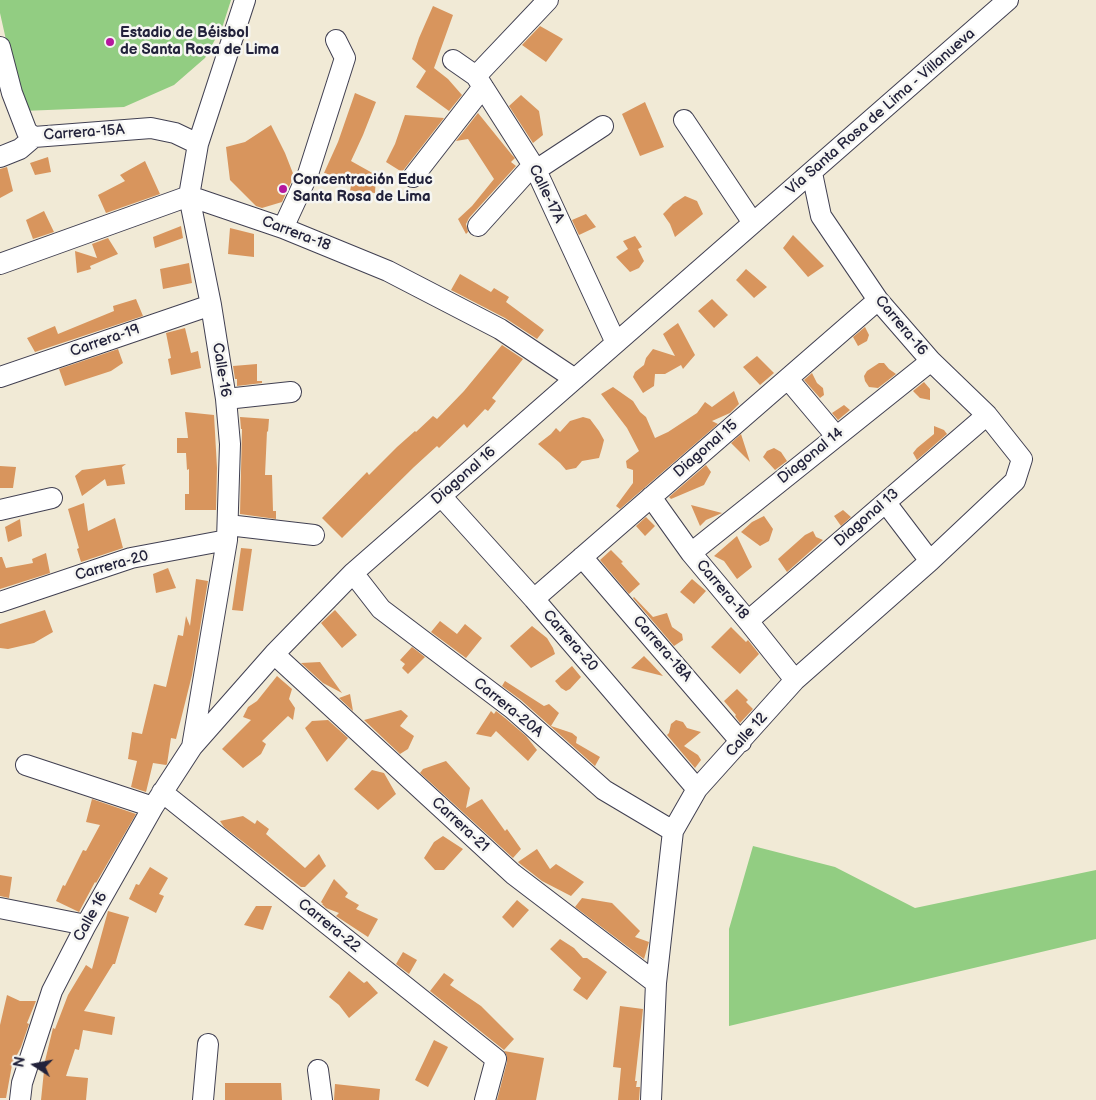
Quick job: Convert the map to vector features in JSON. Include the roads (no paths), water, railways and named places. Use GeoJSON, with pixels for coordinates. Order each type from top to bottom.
{"type":"FeatureCollection","features":[{"type":"Feature","properties":{"kind":"street","name":"Calle-16"},"geometry":{"type":"LineString","coordinates":[[192,747],[228,532],[230,444],[226,399],[211,305],[189,196],[198,144],[245,0]]}},
{"type":"Feature","properties":{"kind":"street"},"geometry":{"type":"LineString","coordinates":[[413,177],[479,82],[548,0]]}},
{"type":"Feature","properties":{"kind":"street","name":"Vía Santa Rosa de Lima - Villanueva"},"geometry":{"type":"LineString","coordinates":[[753,223],[1008,0]]}},
{"type":"Feature","properties":{"kind":"street"},"geometry":{"type":"LineString","coordinates":[[283,228],[308,174],[345,58],[336,40]]}},
{"type":"Feature","properties":{"kind":"street","name":"Carrera-15A"},"geometry":{"type":"LineString","coordinates":[[0,47],[6,95],[27,132],[34,137],[151,128],[175,133],[198,144]]}},
{"type":"Feature","properties":{"kind":"street","name":"Calle-17A"},"geometry":{"type":"LineString","coordinates":[[453,60],[479,82],[534,168],[616,343]]}},
{"type":"Feature","properties":{"kind":"street"},"geometry":{"type":"LineString","coordinates":[[684,120],[753,223]]}},
{"type":"Feature","properties":{"kind":"street"},"geometry":{"type":"LineString","coordinates":[[478,226],[534,168],[603,126]]}},
{"type":"Feature","properties":{"kind":"street"},"geometry":{"type":"LineString","coordinates":[[0,157],[20,149],[34,137]]}},
{"type":"Feature","properties":{"kind":"street","name":"Carrera-16"},"geometry":{"type":"LineString","coordinates":[[812,173],[821,216],[878,300],[931,361],[987,416],[1022,459]]}},
{"type":"Feature","properties":{"kind":"street"},"geometry":{"type":"LineString","coordinates":[[0,264],[189,196]]}},
{"type":"Feature","properties":{"kind":"street","name":"Carrera-18"},"geometry":{"type":"LineString","coordinates":[[189,196],[283,228],[388,271],[500,329],[575,379]]}},
{"type":"Feature","properties":{"kind":"street","name":"Diagonal 16"},"geometry":{"type":"LineString","coordinates":[[192,747],[274,654],[353,573],[753,223]]}},
{"type":"Feature","properties":{"kind":"street","name":"Diagonal 15"},"geometry":{"type":"LineString","coordinates":[[534,599],[878,300]]}},
{"type":"Feature","properties":{"kind":"street","name":"Carrera-19"},"geometry":{"type":"LineString","coordinates":[[0,377],[211,305]]}},
{"type":"Feature","properties":{"kind":"street","name":"Diagonal 14"},"geometry":{"type":"LineString","coordinates":[[691,553],[931,361]]}},
{"type":"Feature","properties":{"kind":"street"},"geometry":{"type":"LineString","coordinates":[[788,379],[836,436]]}},
{"type":"Feature","properties":{"kind":"street"},"geometry":{"type":"LineString","coordinates":[[226,399],[291,392]]}},
{"type":"Feature","properties":{"kind":"street","name":"Diagonal 13"},"geometry":{"type":"LineString","coordinates":[[748,621],[987,416]]}},
{"type":"Feature","properties":{"kind":"street","name":"Calle 12"},"geometry":{"type":"LineString","coordinates":[[651,1100],[656,983],[673,831],[697,789],[795,680],[930,561],[1015,481],[1022,459]]}},
{"type":"Feature","properties":{"kind":"street","name":"Carrera-20"},"geometry":{"type":"LineString","coordinates":[[441,496],[534,599],[697,789]]}},
{"type":"Feature","properties":{"kind":"street","name":"Carrera-18"},"geometry":{"type":"LineString","coordinates":[[651,497],[691,553],[795,680]]}},
{"type":"Feature","properties":{"kind":"street"},"geometry":{"type":"LineString","coordinates":[[0,510],[52,498]]}},
{"type":"Feature","properties":{"kind":"street"},"geometry":{"type":"LineString","coordinates":[[886,503],[930,561]]}},
{"type":"Feature","properties":{"kind":"street","name":"Carrera-20"},"geometry":{"type":"LineString","coordinates":[[0,602],[131,558],[228,532],[314,535]]}},
{"type":"Feature","properties":{"kind":"street","name":"Carrera-18A"},"geometry":{"type":"LineString","coordinates":[[582,557],[741,742]]}},
{"type":"Feature","properties":{"kind":"street","name":"Carrera-20A"},"geometry":{"type":"LineString","coordinates":[[353,573],[381,609],[513,709],[604,790],[673,831]]}},
{"type":"Feature","properties":{"kind":"street","name":"Carrera-21"},"geometry":{"type":"LineString","coordinates":[[274,654],[514,874],[656,983]]}},
{"type":"Feature","properties":{"kind":"street","name":"Calle 16"},"geometry":{"type":"LineString","coordinates":[[20,1100],[22,1083],[52,991],[86,925],[157,799],[192,747]]}},
{"type":"Feature","properties":{"kind":"street","name":"Carrera-22"},"geometry":{"type":"LineString","coordinates":[[26,765],[157,799],[496,1059],[485,1100]]}},
{"type":"Feature","properties":{"kind":"street"},"geometry":{"type":"LineString","coordinates":[[0,908],[86,925]]}},
{"type":"Feature","properties":{"kind":"street"},"geometry":{"type":"LineString","coordinates":[[203,1100],[208,1044]]}},
{"type":"Feature","properties":{"kind":"street"},"geometry":{"type":"LineString","coordinates":[[318,1070],[322,1100]]}},
{"type":"Feature","properties":{"kind":"place","name":"Estadio de Béisbol de Santa Rosa de Lima"},"geometry":{"type":"Point","coordinates":[110,42]}},
{"type":"Feature","properties":{"kind":"place","name":"Concentración Educ Santa Rosa de Lima"},"geometry":{"type":"Point","coordinates":[283,189]}}]}
